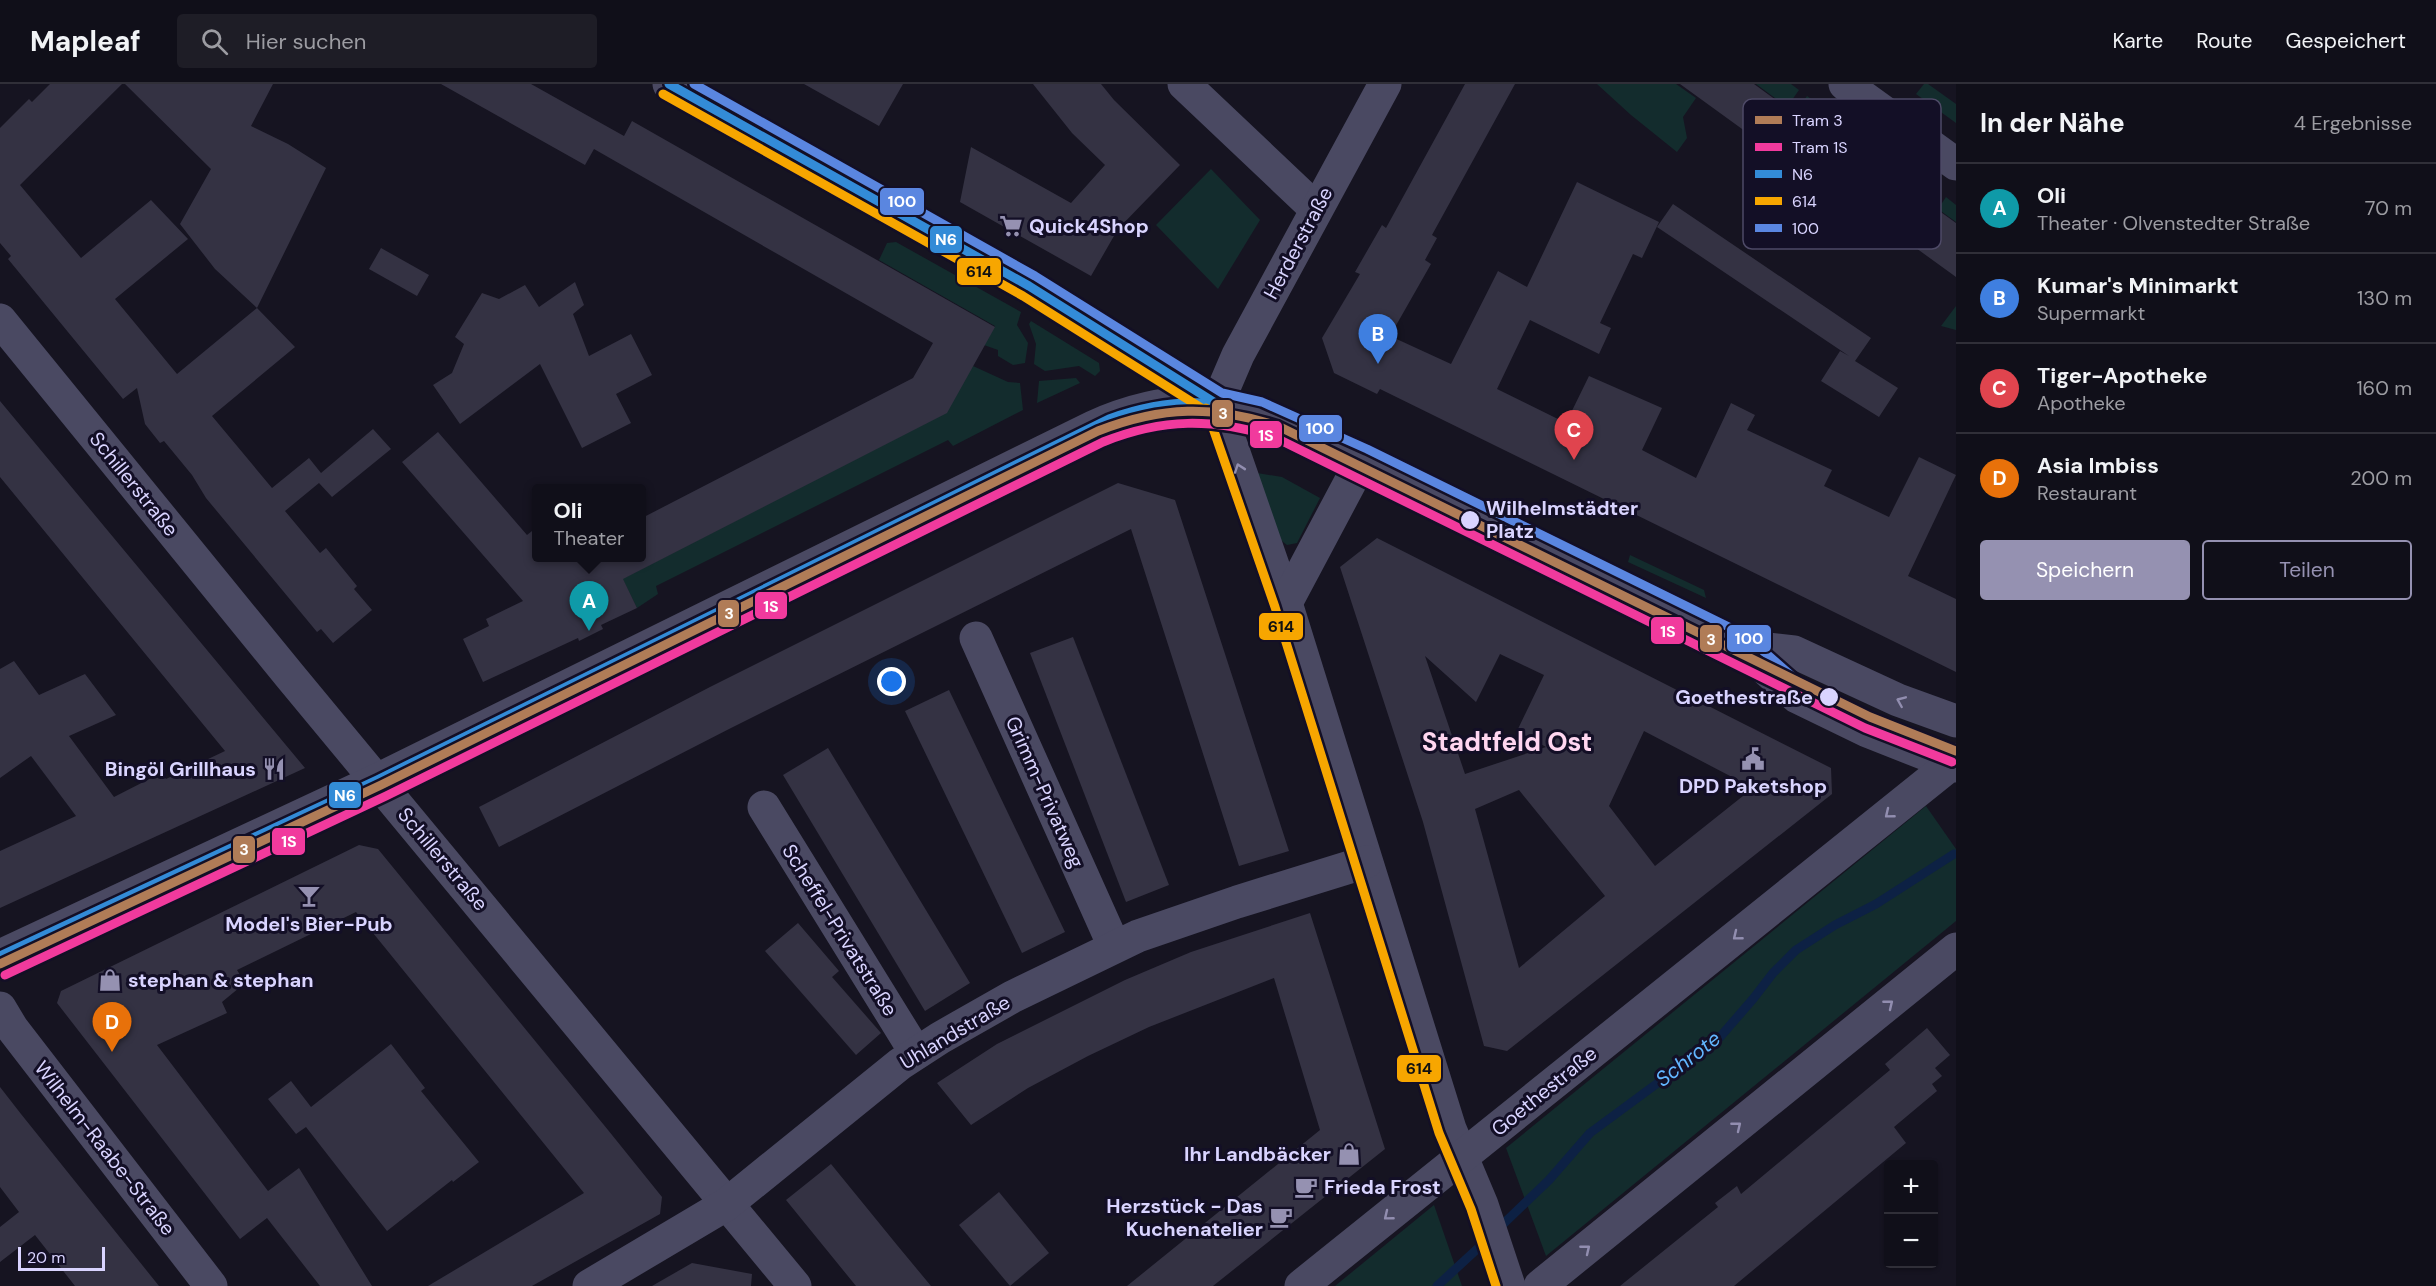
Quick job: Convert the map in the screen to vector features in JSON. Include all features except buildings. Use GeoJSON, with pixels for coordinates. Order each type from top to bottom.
{"type":"FeatureCollection","features":[{"type":"Feature","properties":{"kind":"street"},"geometry":{"type":"LineString","coordinates":[[669,84],[1029,286],[1217,404],[1286,603],[1450,1129],[1482,1205],[1504,1271]]}},
{"type":"Feature","properties":{"kind":"street"},"geometry":{"type":"LineString","coordinates":[[1184,84],[1316,209]]}},
{"type":"Feature","properties":{"kind":"street","name":"Herderstraße"},"geometry":{"type":"LineString","coordinates":[[1217,404],[1238,355],[1385,84]]}},
{"type":"Feature","properties":{"kind":"street"},"geometry":{"type":"LineString","coordinates":[[1845,84],[1866,99]]}},
{"type":"Feature","properties":{"kind":"street"},"geometry":{"type":"LineString","coordinates":[[1941,153],[1956,164]]}},
{"type":"Feature","properties":{"kind":"street","name":"Schillerstraße"},"geometry":{"type":"LineString","coordinates":[[0,320],[795,1286]]}},
{"type":"Feature","properties":{"kind":"street"},"geometry":{"type":"LineString","coordinates":[[0,956],[377,780],[1109,419],[1161,404],[1184,402],[1217,404],[1257,413],[1301,431],[1740,646],[1797,697],[1867,730],[1954,764]]}},
{"type":"Feature","properties":{"kind":"street"},"geometry":{"type":"LineString","coordinates":[[1286,603],[1362,460]]}},
{"type":"Feature","properties":{"kind":"street","name":"Grimm-Privatweg"},"geometry":{"type":"LineString","coordinates":[[976,638],[1114,946]]}},
{"type":"Feature","properties":{"kind":"street"},"geometry":{"type":"LineString","coordinates":[[1740,646],[1794,652],[1898,700],[1956,721]]}},
{"type":"Feature","properties":{"kind":"street","name":"Goethestraße"},"geometry":{"type":"LineString","coordinates":[[1301,1286],[1954,764]]}},
{"type":"Feature","properties":{"kind":"street","name":"Scheffel-Privatstraße"},"geometry":{"type":"LineString","coordinates":[[764,807],[916,1053]]}},
{"type":"Feature","properties":{"kind":"street","name":"Uhlandstraße"},"geometry":{"type":"LineString","coordinates":[[589,1286],[727,1204],[916,1053],[1012,997],[1114,946],[1217,909],[1365,862]]}},
{"type":"Feature","properties":{"kind":"street"},"geometry":{"type":"LineString","coordinates":[[1540,1286],[1956,949]]}},
{"type":"Feature","properties":{"kind":"street","name":"Wilhelm-Raabe-Straße"},"geometry":{"type":"LineString","coordinates":[[0,1008],[18,1036],[211,1286]]}},
{"type":"Feature","properties":{"kind":"green space"},"geometry":{"type":"Polygon","coordinates":[[[1597,84],[1676,84],[1696,98],[1683,117],[1687,138],[1677,152],[1631,115],[1597,84]]]}},
{"type":"Feature","properties":{"kind":"green space"},"geometry":{"type":"Polygon","coordinates":[[[1756,84],[1791,84],[1799,90],[1793,99],[1776,99],[1756,84]]]}},
{"type":"Feature","properties":{"kind":"green space"},"geometry":{"type":"Polygon","coordinates":[[[1924,84],[1928,84],[1956,104],[1956,123],[1941,112],[1941,99],[1923,99],[1916,94],[1924,84]]]}},
{"type":"Feature","properties":{"kind":"green space"},"geometry":{"type":"Polygon","coordinates":[[[1211,169],[1260,220],[1218,289],[1156,225],[1211,169]]]}},
{"type":"Feature","properties":{"kind":"green space"},"geometry":{"type":"Polygon","coordinates":[[[1946,197],[1956,205],[1956,222],[1941,211],[1941,204],[1946,197]]]}},
{"type":"Feature","properties":{"kind":"green space"},"geometry":{"type":"Polygon","coordinates":[[[896,242],[1021,312],[1017,325],[1028,343],[1025,363],[1013,365],[998,356],[998,350],[984,345],[995,326],[879,260],[887,243],[896,242]]]}},
{"type":"Feature","properties":{"kind":"green space"},"geometry":{"type":"Polygon","coordinates":[[[1956,306],[1956,330],[1941,326],[1956,306]]]}},
{"type":"Feature","properties":{"kind":"green space"},"geometry":{"type":"Polygon","coordinates":[[[1031,321],[1099,363],[1100,371],[1095,376],[1079,366],[1045,371],[1034,364],[1036,344],[1029,324],[1031,321]]]}},
{"type":"Feature","properties":{"kind":"green space"},"geometry":{"type":"Polygon","coordinates":[[[973,366],[1008,382],[1020,383],[1023,410],[953,446],[948,440],[656,586],[658,594],[637,608],[621,576],[626,577],[934,419],[973,366]]]}},
{"type":"Feature","properties":{"kind":"green space"},"geometry":{"type":"Polygon","coordinates":[[[1076,378],[1080,383],[1037,403],[1039,381],[1076,378]]]}},
{"type":"Feature","properties":{"kind":"green space"},"geometry":{"type":"Polygon","coordinates":[[[1257,473],[1282,477],[1320,498],[1297,543],[1287,545],[1274,535],[1257,473]]]}},
{"type":"Feature","properties":{"kind":"green space"},"geometry":{"type":"Polygon","coordinates":[[[1630,555],[1704,590],[1706,598],[1628,562],[1630,555]]]}},
{"type":"Feature","properties":{"kind":"green space"},"geometry":{"type":"Polygon","coordinates":[[[1926,806],[1956,849],[1956,921],[1546,1256],[1506,1148],[1926,806]]]}},
{"type":"Feature","properties":{"kind":"green space"},"geometry":{"type":"Polygon","coordinates":[[[1434,1205],[1462,1286],[1335,1286],[1434,1205]]]}},
{"type":"Feature","properties":{"kind":"waterway","name":"Schrote"},"geometry":{"type":"LineString","coordinates":[[1498,1229],[1549,1180],[1590,1133],[1720,1037],[1773,973],[1796,950],[1835,925],[1876,904],[1954,854]]}},
{"type":"Feature","properties":{"kind":"waterway","name":"Schrote"},"geometry":{"type":"LineString","coordinates":[[1437,1286],[1488,1239]]}},
{"type":"Feature","properties":{"kind":"tram line","name":"3"},"geometry":{"type":"LineString","coordinates":[[0,964],[381,785],[1098,431],[1121,423],[1166,413],[1188,411],[1231,414],[1278,426],[1870,717],[1956,751]]}},
{"type":"Feature","properties":{"kind":"tram line","name":"1S"},"geometry":{"type":"LineString","coordinates":[[5,975],[386,796],[1103,442],[1146,428],[1167,425],[1188,423],[1230,426],[1274,437],[1865,728],[1952,762]]}},
{"type":"Feature","properties":{"kind":"transit line","name":"N6"},"geometry":{"type":"LineString","coordinates":[[669,84],[1029,286],[1217,404]]}},
{"type":"Feature","properties":{"kind":"transit line","name":"100"},"geometry":{"type":"LineString","coordinates":[[694,84],[1035,276],[1222,393],[1262,402],[1367,449],[1745,635],[1804,687],[1885,725],[1956,753]]}},
{"type":"Feature","properties":{"kind":"transit line","name":"614"},"geometry":{"type":"LineString","coordinates":[[663,94],[1023,296],[1211,414]]}},
{"type":"Feature","properties":{"kind":"transit line","name":"N6"},"geometry":{"type":"LineString","coordinates":[[0,956],[377,780],[1109,419],[1162,405],[1217,404]]}},
{"type":"Feature","properties":{"kind":"transit line","name":"614"},"geometry":{"type":"LineString","coordinates":[[1206,408],[1275,607],[1439,1133],[1471,1209],[1496,1286]]}},
{"type":"Feature","properties":{"kind":"place","name":"Quick4Shop"},"geometry":{"type":"Point","coordinates":[1011,226]}},
{"type":"Feature","properties":{"kind":"place","name":"Kumar's Minimarkt"},"geometry":{"type":"Point","coordinates":[1378,364]}},
{"type":"Feature","properties":{"kind":"place","name":"Tiger-Apotheke"},"geometry":{"type":"Point","coordinates":[1574,460]}},
{"type":"Feature","properties":{"kind":"place","name":"Wilhelmstädter Platz"},"geometry":{"type":"Point","coordinates":[1470,520]}},
{"type":"Feature","properties":{"kind":"place","name":"Oli"},"geometry":{"type":"Point","coordinates":[589,631]}},
{"type":"Feature","properties":{"kind":"place","name":"Goethestraße"},"geometry":{"type":"Point","coordinates":[1829,697]}},
{"type":"Feature","properties":{"kind":"place","name":"DPD Paketshop"},"geometry":{"type":"Point","coordinates":[1753,759]}},
{"type":"Feature","properties":{"kind":"place","name":"Bingöl Grillhaus"},"geometry":{"type":"Point","coordinates":[274,769]}},
{"type":"Feature","properties":{"kind":"place","name":"Model's Bier-Pub"},"geometry":{"type":"Point","coordinates":[309,896]}},
{"type":"Feature","properties":{"kind":"place","name":"stephan & stephan"},"geometry":{"type":"Point","coordinates":[110,980]}},
{"type":"Feature","properties":{"kind":"place","name":"Asia Imbiss"},"geometry":{"type":"Point","coordinates":[112,1052]}},
{"type":"Feature","properties":{"kind":"place","name":"Ihr Landbäcker"},"geometry":{"type":"Point","coordinates":[1349,1154]}},
{"type":"Feature","properties":{"kind":"place","name":"Frieda Frost"},"geometry":{"type":"Point","coordinates":[1306,1187]}},
{"type":"Feature","properties":{"kind":"place","name":"Herzstück - Das Kuchenatelier"},"geometry":{"type":"Point","coordinates":[1281,1217]}},
{"type":"Feature","properties":{"kind":"district","name":"Stadtfeld Ost"},"geometry":{"type":"Point","coordinates":[1507,742]}}]}
